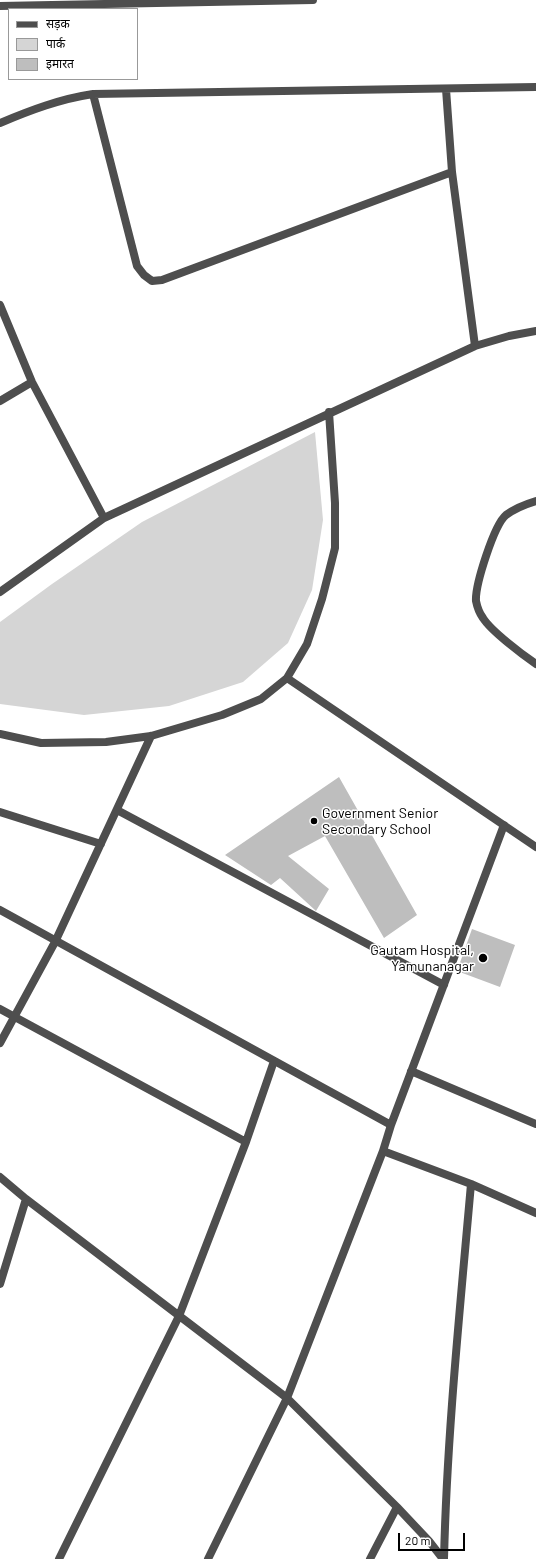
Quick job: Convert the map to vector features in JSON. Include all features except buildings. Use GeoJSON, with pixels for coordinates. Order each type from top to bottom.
{"type":"FeatureCollection","features":[{"type":"Feature","properties":{"kind":"street"},"geometry":{"type":"LineString","coordinates":[[0,6],[313,0]]}},
{"type":"Feature","properties":{"kind":"street"},"geometry":{"type":"LineString","coordinates":[[0,122],[69,98],[93,94],[536,87]]}},
{"type":"Feature","properties":{"kind":"street"},"geometry":{"type":"LineString","coordinates":[[446,89],[452,172],[475,346]]}},
{"type":"Feature","properties":{"kind":"street"},"geometry":{"type":"LineString","coordinates":[[93,94],[137,266],[144,275],[152,281],[162,280],[452,172]]}},
{"type":"Feature","properties":{"kind":"street"},"geometry":{"type":"LineString","coordinates":[[0,305],[32,382],[104,518]]}},
{"type":"Feature","properties":{"kind":"street"},"geometry":{"type":"LineString","coordinates":[[0,592],[104,518],[329,412],[475,346],[509,336],[536,331]]}},
{"type":"Feature","properties":{"kind":"street"},"geometry":{"type":"LineString","coordinates":[[0,401],[32,382]]}},
{"type":"Feature","properties":{"kind":"street"},"geometry":{"type":"LineString","coordinates":[[0,734],[41,743],[106,742],[151,736],[222,715],[261,699],[287,678],[307,644],[322,599],[335,548],[335,503],[329,412]]}},
{"type":"Feature","properties":{"kind":"street"},"geometry":{"type":"LineString","coordinates":[[536,501],[526,504],[505,516],[492,536],[478,584],[476,601],[483,618],[497,632],[536,664]]}},
{"type":"Feature","properties":{"kind":"street"},"geometry":{"type":"LineString","coordinates":[[287,678],[536,847]]}},
{"type":"Feature","properties":{"kind":"street"},"geometry":{"type":"LineString","coordinates":[[0,1043],[55,942],[151,736]]}},
{"type":"Feature","properties":{"kind":"street"},"geometry":{"type":"LineString","coordinates":[[117,810],[444,985]]}},
{"type":"Feature","properties":{"kind":"street"},"geometry":{"type":"LineString","coordinates":[[0,812],[101,844]]}},
{"type":"Feature","properties":{"kind":"street"},"geometry":{"type":"LineString","coordinates":[[208,1559],[287,1398],[383,1151],[391,1124],[504,825]]}},
{"type":"Feature","properties":{"kind":"street"},"geometry":{"type":"LineString","coordinates":[[0,910],[55,942],[391,1124]]}},
{"type":"Feature","properties":{"kind":"street"},"geometry":{"type":"LineString","coordinates":[[0,1009],[246,1142]]}},
{"type":"Feature","properties":{"kind":"street"},"geometry":{"type":"LineString","coordinates":[[59,1559],[179,1316],[246,1142],[274,1061]]}},
{"type":"Feature","properties":{"kind":"street"},"geometry":{"type":"LineString","coordinates":[[411,1071],[536,1124]]}},
{"type":"Feature","properties":{"kind":"street"},"geometry":{"type":"LineString","coordinates":[[383,1151],[471,1184],[536,1213]]}},
{"type":"Feature","properties":{"kind":"street"},"geometry":{"type":"LineString","coordinates":[[0,1177],[26,1199],[287,1398],[397,1507],[443,1559]]}},
{"type":"Feature","properties":{"kind":"street"},"geometry":{"type":"LineString","coordinates":[[443,1559],[450,1434],[471,1184]]}},
{"type":"Feature","properties":{"kind":"street"},"geometry":{"type":"LineString","coordinates":[[0,1284],[26,1199]]}},
{"type":"Feature","properties":{"kind":"street"},"geometry":{"type":"LineString","coordinates":[[370,1559],[397,1507]]}},
{"type":"Feature","properties":{"kind":"green space"},"geometry":{"type":"Polygon","coordinates":[[[315,432],[323,520],[312,590],[288,643],[243,682],[169,706],[84,715],[0,704],[0,622],[142,522],[315,432]]]}},
{"type":"Feature","properties":{"kind":"place","name":"Government Senior Secondary School"},"geometry":{"type":"Point","coordinates":[314,821]}},
{"type":"Feature","properties":{"kind":"place","name":"Gautam Hospital, Yamunanagar"},"geometry":{"type":"Point","coordinates":[483,958]}}]}
